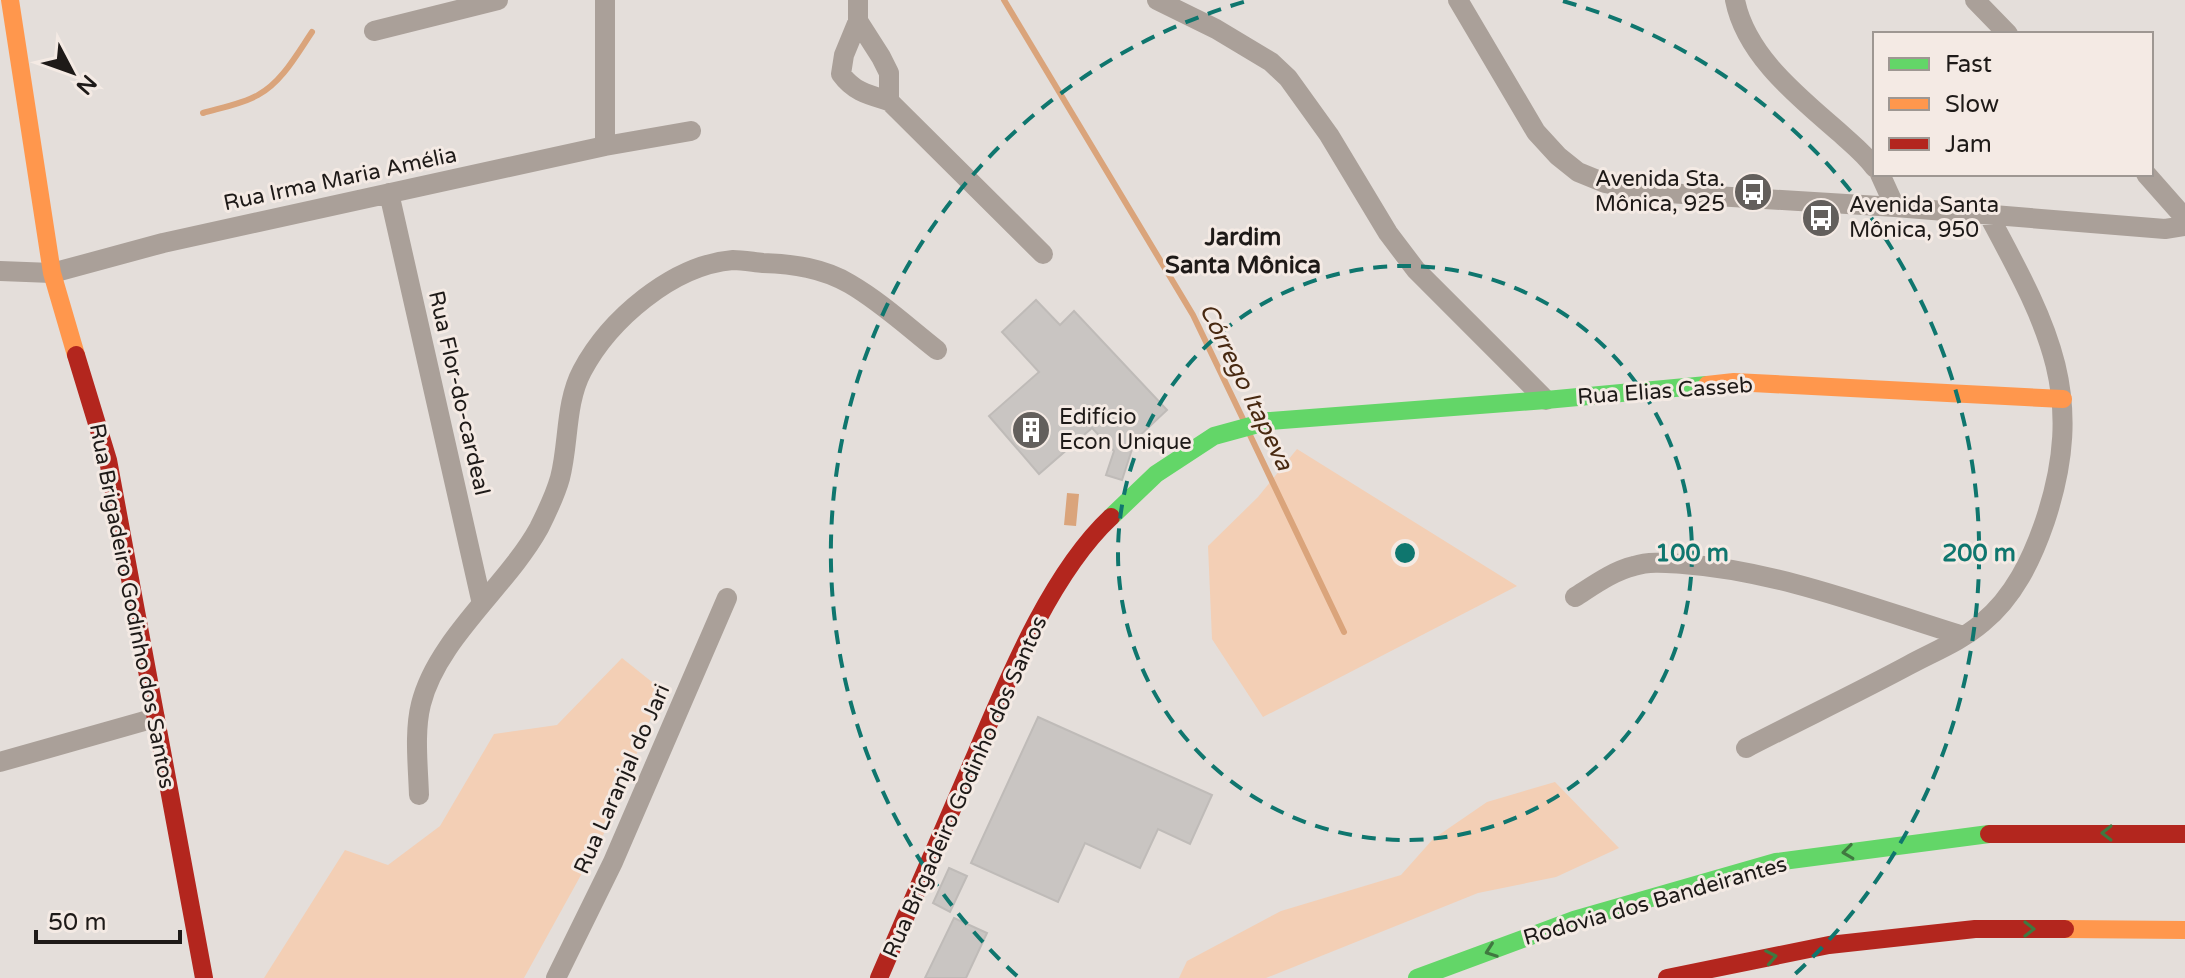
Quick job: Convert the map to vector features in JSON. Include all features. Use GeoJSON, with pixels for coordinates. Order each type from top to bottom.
{"type":"FeatureCollection","features":[{"type":"Feature","properties":{"kind":"main road","name":"Rua Brigadeiro Godinho dos Santos"},"geometry":{"type":"LineString","coordinates":[[10,0],[52,273],[108,460],[204,978]]}},
{"type":"Feature","properties":{"kind":"main road","name":"Rua Elias Casseb"},"geometry":{"type":"LineString","coordinates":[[1264,422],[1734,382],[2063,399]]}},
{"type":"Feature","properties":{"kind":"main road","name":"Rua Brigadeiro Godinho dos Santos"},"geometry":{"type":"LineString","coordinates":[[879,978],[1014,666],[1064,576],[1099,528],[1156,474],[1214,436],[1264,422]]}},
{"type":"Feature","properties":{"kind":"main road","name":"Rodovia dos Bandeirantes"},"geometry":{"type":"LineString","coordinates":[[1417,978],[1574,920],[1776,862],[1990,834],[2185,834]]}},
{"type":"Feature","properties":{"kind":"main road"},"geometry":{"type":"LineString","coordinates":[[1667,978],[1829,945],[1975,929],[2185,930]]}},
{"type":"Feature","properties":{"kind":"street"},"geometry":{"type":"LineString","coordinates":[[374,31],[498,0]]}},
{"type":"Feature","properties":{"kind":"street"},"geometry":{"type":"LineString","coordinates":[[605,0],[605,146]]}},
{"type":"Feature","properties":{"kind":"street"},"geometry":{"type":"LineString","coordinates":[[858,0],[858,21],[844,55],[841,74],[848,84],[856,91],[889,101],[1043,254]]}},
{"type":"Feature","properties":{"kind":"street"},"geometry":{"type":"LineString","coordinates":[[1157,0],[1216,29],[1271,62],[1288,78],[1329,135],[1388,233],[1416,270],[1546,400]]}},
{"type":"Feature","properties":{"kind":"street"},"geometry":{"type":"LineString","coordinates":[[1458,0],[1536,132],[1578,172],[1605,183],[1651,192],[1895,207],[2165,229],[2185,226]]}},
{"type":"Feature","properties":{"kind":"street"},"geometry":{"type":"LineString","coordinates":[[1735,0],[1741,24],[1756,48],[1794,93],[1873,166]]}},
{"type":"Feature","properties":{"kind":"street"},"geometry":{"type":"LineString","coordinates":[[1975,0],[2006,32]]}},
{"type":"Feature","properties":{"kind":"street"},"geometry":{"type":"LineString","coordinates":[[858,21],[889,73],[889,101]]}},
{"type":"Feature","properties":{"kind":"street","name":"Rua Irma Maria Amélia"},"geometry":{"type":"LineString","coordinates":[[0,271],[52,273],[163,243],[605,146],[691,131]]}},
{"type":"Feature","properties":{"kind":"street"},"geometry":{"type":"LineString","coordinates":[[1881,176],[1895,207]]}},
{"type":"Feature","properties":{"kind":"street"},"geometry":{"type":"LineString","coordinates":[[2148,176],[2185,218]]}},
{"type":"Feature","properties":{"kind":"street","name":"Rua Flor-do-cardeal"},"geometry":{"type":"LineString","coordinates":[[389,193],[482,604]]}},
{"type":"Feature","properties":{"kind":"street"},"geometry":{"type":"LineString","coordinates":[[1746,748],[1963,636],[1999,607],[2016,585],[2036,547],[2057,486],[2064,444],[2063,399],[2043,322],[1989,216]]}},
{"type":"Feature","properties":{"kind":"street"},"geometry":{"type":"LineString","coordinates":[[419,795],[418,729],[421,703],[432,677],[460,631],[516,562],[551,505],[560,477],[573,399],[581,373],[602,341],[635,307],[664,283],[712,264],[734,260],[793,263],[849,283],[937,350]]}},
{"type":"Feature","properties":{"kind":"street"},"geometry":{"type":"LineString","coordinates":[[1575,597],[1612,574],[1636,565],[1661,562],[1705,565],[1776,579],[1963,636]]}},
{"type":"Feature","properties":{"kind":"street","name":"Rua Laranjal do Jari"},"geometry":{"type":"LineString","coordinates":[[556,978],[625,835],[727,598]]}},
{"type":"Feature","properties":{"kind":"street"},"geometry":{"type":"LineString","coordinates":[[0,762],[155,718]]}},
{"type":"Feature","properties":{"kind":"shaded area"},"geometry":{"type":"Polygon","coordinates":[[[1297,449],[1517,586],[1263,717],[1212,639],[1208,546],[1258,497],[1297,449]]]}},
{"type":"Feature","properties":{"kind":"shaded area"},"geometry":{"type":"Polygon","coordinates":[[[1067,493],[1079,494],[1076,526],[1064,525],[1067,493]]]}},
{"type":"Feature","properties":{"kind":"shaded area"},"geometry":{"type":"Polygon","coordinates":[[[622,658],[662,690],[607,828],[524,978],[264,978],[345,850],[388,865],[440,826],[494,734],[557,725],[622,658]]]}},
{"type":"Feature","properties":{"kind":"shaded area"},"geometry":{"type":"Polygon","coordinates":[[[1555,782],[1619,848],[1556,877],[1478,893],[1266,978],[1179,978],[1187,961],[1281,911],[1401,875],[1433,839],[1487,802],[1555,782]]]}},
{"type":"Feature","properties":{"kind":"building"},"geometry":{"type":"Polygon","coordinates":[[[1036,300],[1060,325],[1074,311],[1167,410],[1135,440],[1122,480],[1106,475],[1114,451],[1092,428],[1039,474],[989,416],[1039,372],[1002,332],[1036,300]]]}},
{"type":"Feature","properties":{"kind":"building"},"geometry":{"type":"Polygon","coordinates":[[[1038,717],[1212,795],[1190,844],[1158,829],[1140,868],[1085,843],[1058,902],[971,863],[1038,717]]]}},
{"type":"Feature","properties":{"kind":"building"},"geometry":{"type":"Polygon","coordinates":[[[949,868],[967,876],[950,912],[933,903],[949,868]]]}},
{"type":"Feature","properties":{"kind":"building"},"geometry":{"type":"Polygon","coordinates":[[[954,918],[987,933],[966,978],[925,978],[954,918]]]}},
{"type":"Feature","properties":{"kind":"waterway","name":"Córrego Itapeva"},"geometry":{"type":"LineString","coordinates":[[1004,0],[1193,315],[1243,419]]}},
{"type":"Feature","properties":{"kind":"waterway"},"geometry":{"type":"LineString","coordinates":[[203,113],[245,101],[267,89],[288,67],[312,32]]}},
{"type":"Feature","properties":{"kind":"waterway","name":"Córrego Itapeva"},"geometry":{"type":"LineString","coordinates":[[1249,433],[1344,632]]}},
{"type":"Feature","properties":{"kind":"traffic: fast"},"geometry":{"type":"LineString","coordinates":[[1111,517],[1156,474],[1214,436],[1269,421],[1707,385]]}},
{"type":"Feature","properties":{"kind":"traffic: fast"},"geometry":{"type":"LineString","coordinates":[[1417,978],[1574,920],[1776,862],[1989,834]]}},
{"type":"Feature","properties":{"kind":"traffic: slow"},"geometry":{"type":"LineString","coordinates":[[10,0],[52,273],[76,355]]}},
{"type":"Feature","properties":{"kind":"traffic: slow"},"geometry":{"type":"LineString","coordinates":[[1707,385],[1734,382],[2063,399]]}},
{"type":"Feature","properties":{"kind":"traffic: slow"},"geometry":{"type":"LineString","coordinates":[[2065,929],[2185,930]]}},
{"type":"Feature","properties":{"kind":"traffic: jam"},"geometry":{"type":"LineString","coordinates":[[76,355],[108,460],[204,978]]}},
{"type":"Feature","properties":{"kind":"traffic: jam"},"geometry":{"type":"LineString","coordinates":[[879,978],[1033,628],[1069,567],[1111,517]]}},
{"type":"Feature","properties":{"kind":"traffic: jam"},"geometry":{"type":"LineString","coordinates":[[1989,834],[2185,834]]}},
{"type":"Feature","properties":{"kind":"traffic: jam"},"geometry":{"type":"LineString","coordinates":[[1667,978],[1829,945],[1975,929],[2065,929]]}},
{"type":"Feature","properties":{"kind":"place","name":"Avenida Sta. Mônica, 925"},"geometry":{"type":"Point","coordinates":[1753,192]}},
{"type":"Feature","properties":{"kind":"place","name":"Avenida Santa Mônica, 950"},"geometry":{"type":"Point","coordinates":[1821,218]}},
{"type":"Feature","properties":{"kind":"place","name":"Edifício Econ Unique"},"geometry":{"type":"Point","coordinates":[1031,430]}},
{"type":"Feature","properties":{"kind":"district","name":"Jardim Santa Mônica"},"geometry":{"type":"Point","coordinates":[1243,251]}}]}
